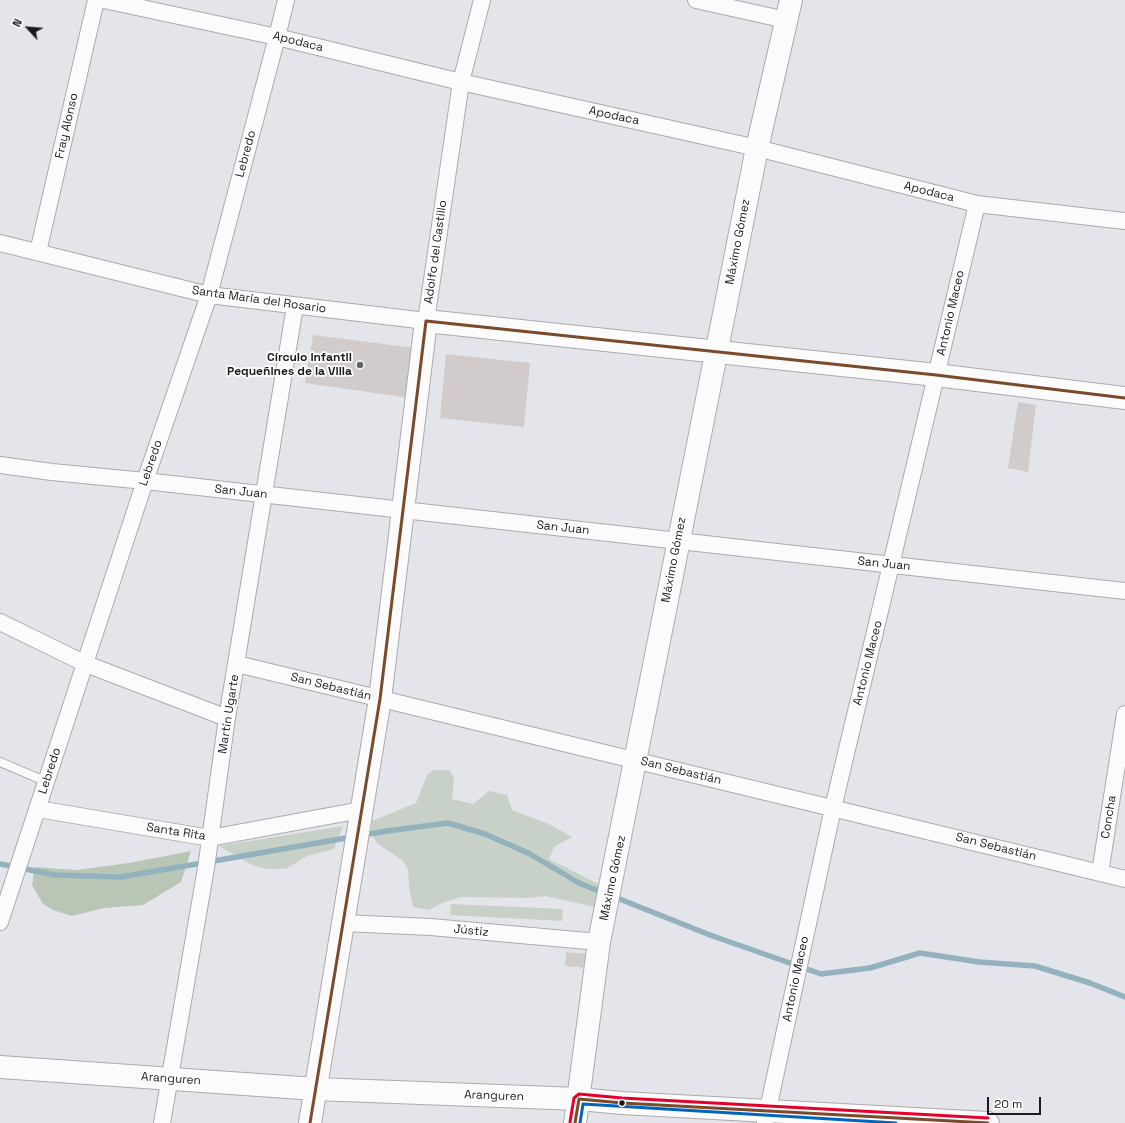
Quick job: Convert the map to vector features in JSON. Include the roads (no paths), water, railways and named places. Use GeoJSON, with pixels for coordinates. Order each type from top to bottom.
{"type":"FeatureCollection","features":[{"type":"Feature","properties":{"kind":"street","name":"Fray Alonso"},"geometry":{"type":"LineString","coordinates":[[38,252],[96,0]]}},
{"type":"Feature","properties":{"kind":"street","name":"Apodaca"},"geometry":{"type":"LineString","coordinates":[[104,0],[278,37],[461,82],[757,148],[977,204],[1125,221]]}},
{"type":"Feature","properties":{"kind":"street","name":"Lebredo"},"geometry":{"type":"LineString","coordinates":[[0,922],[145,481],[209,295],[278,37],[286,0]]}},
{"type":"Feature","properties":{"kind":"street","name":"Adolfo del Castillo"},"geometry":{"type":"LineString","coordinates":[[310,1123],[380,699],[426,321],[461,82],[482,0]]}},
{"type":"Feature","properties":{"kind":"street"},"geometry":{"type":"LineString","coordinates":[[696,0],[788,10]]}},
{"type":"Feature","properties":{"kind":"street","name":"Máximo Gómez"},"geometry":{"type":"LineString","coordinates":[[575,1123],[599,942],[612,886],[678,541],[757,148],[788,10]]}},
{"type":"Feature","properties":{"kind":"street","name":"Antonio Maceo"},"geometry":{"type":"LineString","coordinates":[[766,1117],[833,808],[977,204]]}},
{"type":"Feature","properties":{"kind":"street","name":"Santa María del Rosario"},"geometry":{"type":"LineString","coordinates":[[0,242],[209,295],[426,321]]}},
{"type":"Feature","properties":{"kind":"street","name":"Martín Ugarte"},"geometry":{"type":"LineString","coordinates":[[162,1123],[206,868],[227,718],[295,306]]}},
{"type":"Feature","properties":{"kind":"street"},"geometry":{"type":"LineString","coordinates":[[426,321],[936,374],[1125,398]]}},
{"type":"Feature","properties":{"kind":"street","name":"San Juan"},"geometry":{"type":"LineString","coordinates":[[0,465],[1125,591]]}},
{"type":"Feature","properties":{"kind":"street"},"geometry":{"type":"LineString","coordinates":[[0,622],[86,664],[227,718]]}},
{"type":"Feature","properties":{"kind":"street","name":"San Sebastián"},"geometry":{"type":"LineString","coordinates":[[237,664],[1125,879]]}},
{"type":"Feature","properties":{"kind":"street","name":"Concha"},"geometry":{"type":"LineString","coordinates":[[1100,872],[1125,714]]}},
{"type":"Feature","properties":{"kind":"street","name":"Santa Rita"},"geometry":{"type":"LineString","coordinates":[[38,809],[209,844],[360,815]]}},
{"type":"Feature","properties":{"kind":"street","name":"Jústiz"},"geometry":{"type":"LineString","coordinates":[[343,923],[431,927],[599,942]]}},
{"type":"Feature","properties":{"kind":"street","name":"Aranguren"},"geometry":{"type":"LineString","coordinates":[[0,1067],[316,1089],[579,1099],[766,1117],[988,1123]]}},
{"type":"Feature","properties":{"kind":"lane"},"geometry":{"type":"LineString","coordinates":[[0,762],[47,782]]}},
{"type":"Feature","properties":{"kind":"waterway"},"geometry":{"type":"LineString","coordinates":[[363,835],[448,823],[485,834],[530,854],[579,883],[604,893]]}},
{"type":"Feature","properties":{"kind":"waterway"},"geometry":{"type":"LineString","coordinates":[[0,864],[55,875],[121,877],[352,837]]}},
{"type":"Feature","properties":{"kind":"waterway"},"geometry":{"type":"LineString","coordinates":[[612,896],[710,935],[821,974],[870,968],[920,953],[979,962],[1035,966],[1090,983],[1125,997]]}},
{"type":"Feature","properties":{"kind":"place","name":"Círculo Infantil Pequeñines de la Villa"},"geometry":{"type":"Point","coordinates":[360,365]}}]}
